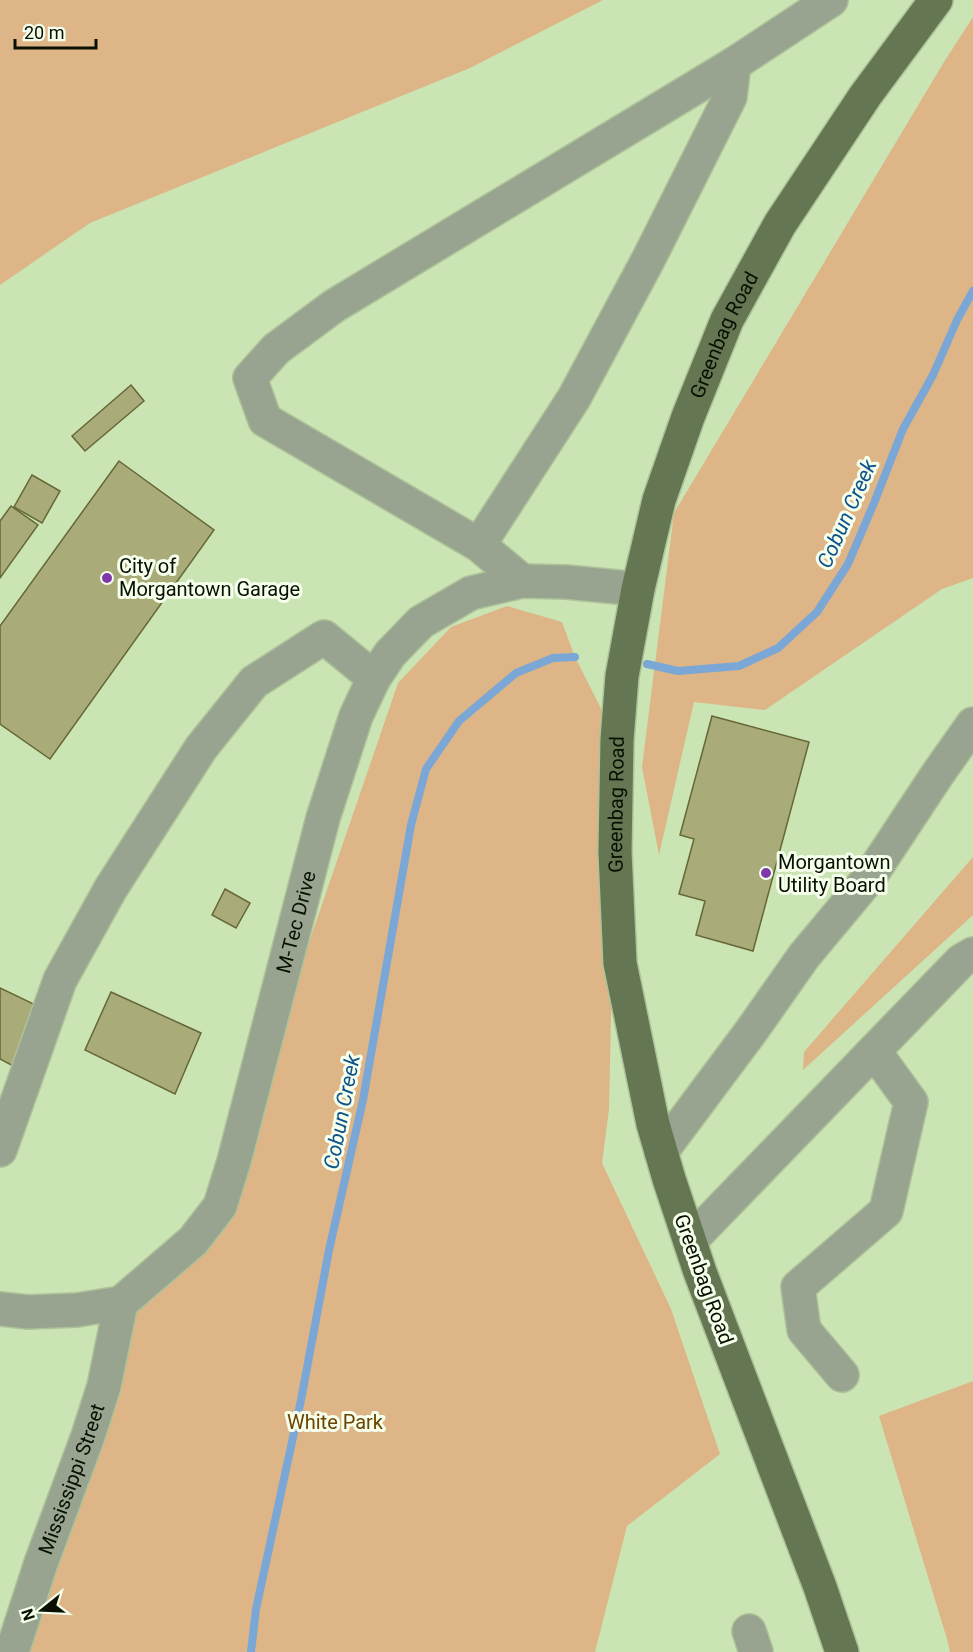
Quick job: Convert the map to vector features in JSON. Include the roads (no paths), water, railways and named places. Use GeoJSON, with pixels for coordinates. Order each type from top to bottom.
{"type":"FeatureCollection","features":[{"type":"Feature","properties":{"kind":"main road","name":"Greenbag Road"},"geometry":{"type":"LineString","coordinates":[[842,1652],[820,1587],[690,1241],[661,1152],[620,963],[615,852],[617,740],[622,676],[638,589],[659,500],[688,417],[727,320],[780,224],[865,96],[936,0]]}},
{"type":"Feature","properties":{"kind":"street"},"geometry":{"type":"LineString","coordinates":[[522,581],[479,545],[265,420],[250,378],[276,349],[334,306],[734,64],[831,0]]}},
{"type":"Feature","properties":{"kind":"street"},"geometry":{"type":"LineString","coordinates":[[479,545],[573,398],[648,260],[730,97],[734,64]]}},
{"type":"Feature","properties":{"kind":"street","name":"M-Tec Drive"},"geometry":{"type":"LineString","coordinates":[[0,1309],[28,1312],[77,1310],[121,1302],[193,1241],[220,1206],[234,1161],[323,818],[356,716],[374,678],[390,654],[421,622],[471,593],[522,581],[566,582],[638,589]]}},
{"type":"Feature","properties":{"kind":"street"},"geometry":{"type":"LineString","coordinates":[[0,1150],[60,980],[111,888],[207,740],[254,682],[324,637],[374,678]]}},
{"type":"Feature","properties":{"kind":"street"},"geometry":{"type":"LineString","coordinates":[[661,1152],[804,956],[870,878],[973,724]]}},
{"type":"Feature","properties":{"kind":"street"},"geometry":{"type":"LineString","coordinates":[[690,1241],[962,961],[973,954]]}},
{"type":"Feature","properties":{"kind":"street"},"geometry":{"type":"LineString","coordinates":[[843,1375],[804,1330],[798,1287],[886,1211],[911,1102],[874,1051]]}},
{"type":"Feature","properties":{"kind":"street","name":"Mississippi Street"},"geometry":{"type":"LineString","coordinates":[[12,1652],[104,1386],[121,1302]]}},
{"type":"Feature","properties":{"kind":"waterway","name":"Cobun Creek"},"geometry":{"type":"LineString","coordinates":[[647,664],[678,671],[739,666],[778,648],[817,612],[848,564],[903,429],[933,375],[957,320],[973,291]]}},
{"type":"Feature","properties":{"kind":"waterway","name":"Cobun Creek"},"geometry":{"type":"LineString","coordinates":[[251,1652],[256,1609],[301,1400],[329,1250],[363,1100],[411,825],[426,769],[459,721],[516,673],[553,658],[575,657]]}},
{"type":"Feature","properties":{"kind":"place","name":"City of Morgantown Garage"},"geometry":{"type":"Point","coordinates":[107,578]}},
{"type":"Feature","properties":{"kind":"place","name":"Morgantown Utility Board"},"geometry":{"type":"Point","coordinates":[766,873]}},
{"type":"Feature","properties":{"kind":"park label","name":"White Park"},"geometry":{"type":"Point","coordinates":[335,1422]}}]}
